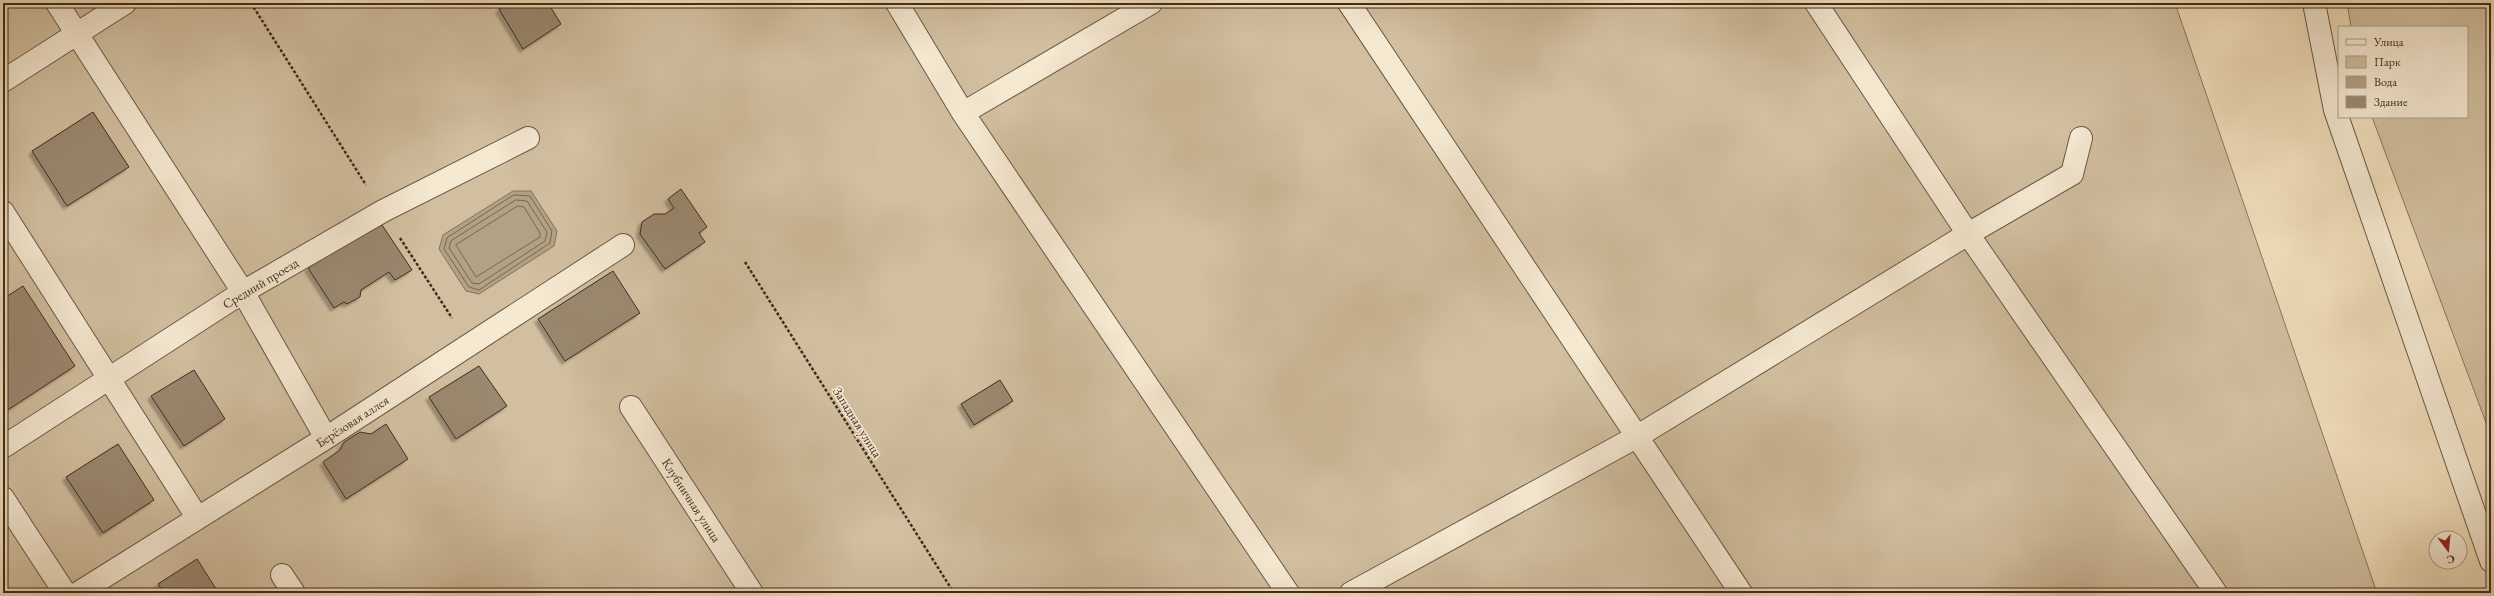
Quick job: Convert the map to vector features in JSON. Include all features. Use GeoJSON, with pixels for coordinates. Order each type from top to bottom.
{"type":"FeatureCollection","features":[{"type":"Feature","properties":{"kind":"street"},"geometry":{"type":"LineString","coordinates":[[57,3],[243,292],[326,438]]}},
{"type":"Feature","properties":{"kind":"street"},"geometry":{"type":"LineString","coordinates":[[3,81],[125,3]]}},
{"type":"Feature","properties":{"kind":"street"},"geometry":{"type":"LineString","coordinates":[[897,3],[963,113],[1288,593]]}},
{"type":"Feature","properties":{"kind":"street"},"geometry":{"type":"LineString","coordinates":[[963,113],[1151,3]]}},
{"type":"Feature","properties":{"kind":"street"},"geometry":{"type":"LineString","coordinates":[[1349,3],[1741,593]]}},
{"type":"Feature","properties":{"kind":"street"},"geometry":{"type":"LineString","coordinates":[[1816,3],[1968,234],[2216,593]]}},
{"type":"Feature","properties":{"kind":"street"},"geometry":{"type":"LineString","coordinates":[[2314,3],[2335,110],[2491,561]]}},
{"type":"Feature","properties":{"kind":"street","name":"Средний проезд"},"geometry":{"type":"LineString","coordinates":[[3,447],[243,292],[383,211],[528,138]]}},
{"type":"Feature","properties":{"kind":"street"},"geometry":{"type":"LineString","coordinates":[[1351,593],[1638,436],[1968,234],[2072,174],[2081,138]]}},
{"type":"Feature","properties":{"kind":"street"},"geometry":{"type":"LineString","coordinates":[[3,212],[198,517]]}},
{"type":"Feature","properties":{"kind":"street","name":"Берёзовая аллея"},"geometry":{"type":"LineString","coordinates":[[78,593],[326,438],[469,343],[623,244]]}},
{"type":"Feature","properties":{"kind":"street","name":"Клубничная улица"},"geometry":{"type":"LineString","coordinates":[[631,407],[746,591]]}},
{"type":"Feature","properties":{"kind":"street"},"geometry":{"type":"LineString","coordinates":[[3,498],[65,593]]}},
{"type":"Feature","properties":{"kind":"street"},"geometry":{"type":"LineString","coordinates":[[282,575],[294,593]]}},
{"type":"Feature","properties":{"kind":"path"},"geometry":{"type":"LineString","coordinates":[[251,3],[469,343]]}},
{"type":"Feature","properties":{"kind":"path","name":"Западная улица"},"geometry":{"type":"LineString","coordinates":[[745,262],[954,593]]}},
{"type":"Feature","properties":{"kind":"green space"},"geometry":{"type":"Polygon","coordinates":[[[3,3],[2175,3],[2377,593],[3,593],[3,3]]]}},
{"type":"Feature","properties":{"kind":"green space"},"geometry":{"type":"Polygon","coordinates":[[[2347,3],[2491,3],[2491,436],[2372,118],[2468,118],[2468,26],[2351,26],[2347,3]]]}},
{"type":"Feature","properties":{"kind":"water"},"geometry":{"type":"Polygon","coordinates":[[[513,191],[531,191],[557,231],[554,246],[479,294],[466,291],[439,249],[443,235],[513,191]]]}},
{"type":"Feature","properties":{"kind":"building"},"geometry":{"type":"Polygon","coordinates":[[[509,3],[548,3],[561,24],[523,49],[499,9],[509,3]]]}},
{"type":"Feature","properties":{"kind":"building"},"geometry":{"type":"Polygon","coordinates":[[[93,112],[129,167],[67,206],[32,151],[93,112]]]}},
{"type":"Feature","properties":{"kind":"building"},"geometry":{"type":"Polygon","coordinates":[[[681,189],[707,227],[699,233],[705,242],[665,269],[640,234],[642,222],[654,214],[665,214],[674,208],[668,199],[681,189]]]}},
{"type":"Feature","properties":{"kind":"building"},"geometry":{"type":"Polygon","coordinates":[[[380,222],[412,270],[395,280],[389,272],[361,290],[360,297],[347,304],[344,302],[334,308],[308,268],[380,222]]]}},
{"type":"Feature","properties":{"kind":"building"},"geometry":{"type":"Polygon","coordinates":[[[613,271],[640,313],[565,361],[538,319],[613,271]]]}},
{"type":"Feature","properties":{"kind":"building"},"geometry":{"type":"Polygon","coordinates":[[[23,286],[75,366],[3,413],[3,299],[23,286]]]}},
{"type":"Feature","properties":{"kind":"building"},"geometry":{"type":"Polygon","coordinates":[[[479,366],[507,406],[456,439],[429,397],[479,366]]]}},
{"type":"Feature","properties":{"kind":"building"},"geometry":{"type":"Polygon","coordinates":[[[194,370],[225,419],[184,446],[151,396],[194,370]]]}},
{"type":"Feature","properties":{"kind":"building"},"geometry":{"type":"Polygon","coordinates":[[[1000,380],[1013,401],[974,425],[961,404],[1000,380]]]}},
{"type":"Feature","properties":{"kind":"building"},"geometry":{"type":"Polygon","coordinates":[[[386,424],[408,459],[346,499],[323,462],[340,450],[344,442],[360,432],[371,434],[386,424]]]}},
{"type":"Feature","properties":{"kind":"building"},"geometry":{"type":"Polygon","coordinates":[[[118,444],[154,500],[103,533],[66,477],[118,444]]]}},
{"type":"Feature","properties":{"kind":"building"},"geometry":{"type":"Polygon","coordinates":[[[197,559],[218,592],[164,593],[158,584],[197,559]]]}}]}
